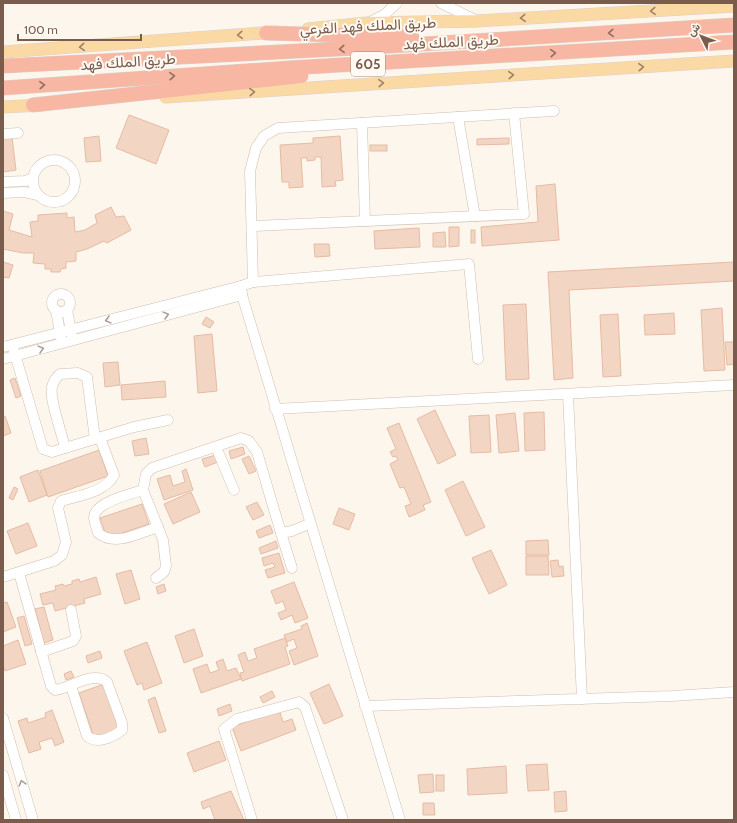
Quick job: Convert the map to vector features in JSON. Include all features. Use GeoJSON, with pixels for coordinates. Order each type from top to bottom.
{"type":"FeatureCollection","features":[{"type":"Feature","properties":{"kind":"highway","name":"طريق الملك فهد"},"geometry":{"type":"LineString","coordinates":[[3,66],[512,39],[734,25]]}},
{"type":"Feature","properties":{"kind":"highway"},"geometry":{"type":"LineString","coordinates":[[266,33],[512,39]]}},
{"type":"Feature","properties":{"kind":"highway","name":"طريق الملك فهد"},"geometry":{"type":"LineString","coordinates":[[3,88],[289,68],[486,58],[734,42]]}},
{"type":"Feature","properties":{"kind":"highway"},"geometry":{"type":"LineString","coordinates":[[33,105],[486,58]]}},
{"type":"Feature","properties":{"kind":"main road","name":"طريق الملك فهد الفرعي"},"geometry":{"type":"LineString","coordinates":[[3,52],[266,33],[367,23],[477,21],[734,6]]}},
{"type":"Feature","properties":{"kind":"main road"},"geometry":{"type":"LineString","coordinates":[[3,106],[734,61]]}},
{"type":"Feature","properties":{"kind":"street"},"geometry":{"type":"LineString","coordinates":[[367,23],[384,15],[397,3]]}},
{"type":"Feature","properties":{"kind":"street"},"geometry":{"type":"LineString","coordinates":[[441,3],[477,21]]}},
{"type":"Feature","properties":{"kind":"street"},"geometry":{"type":"LineString","coordinates":[[253,282],[253,226],[250,171],[256,148],[264,136],[278,128],[554,111]]}},
{"type":"Feature","properties":{"kind":"street"},"geometry":{"type":"LineString","coordinates":[[253,226],[524,214],[514,114]]}},
{"type":"Feature","properties":{"kind":"street"},"geometry":{"type":"LineString","coordinates":[[458,117],[475,216]]}},
{"type":"Feature","properties":{"kind":"street"},"geometry":{"type":"LineString","coordinates":[[362,122],[365,221]]}},
{"type":"Feature","properties":{"kind":"street"},"geometry":{"type":"LineString","coordinates":[[3,134],[18,133]]}},
{"type":"Feature","properties":{"kind":"street"},"geometry":{"type":"LineString","coordinates":[[56,160],[65,163],[75,175],[74,190],[63,201],[48,202],[38,194],[34,188],[33,178],[41,165],[56,160]]}},
{"type":"Feature","properties":{"kind":"street"},"geometry":{"type":"LineString","coordinates":[[3,182],[33,178]]}},
{"type":"Feature","properties":{"kind":"street"},"geometry":{"type":"LineString","coordinates":[[3,193],[24,192],[38,194]]}},
{"type":"Feature","properties":{"kind":"street"},"geometry":{"type":"LineString","coordinates":[[3,359],[62,344],[241,290],[253,282],[469,264],[478,359]]}},
{"type":"Feature","properties":{"kind":"street"},"geometry":{"type":"LineString","coordinates":[[168,420],[52,452],[44,448],[16,356],[8,346],[65,331],[241,290]]}},
{"type":"Feature","properties":{"kind":"street"},"geometry":{"type":"LineString","coordinates":[[241,290],[309,524],[400,820]]}},
{"type":"Feature","properties":{"kind":"street"},"geometry":{"type":"LineString","coordinates":[[62,344],[65,331],[67,310],[70,300],[61,294],[53,299],[52,305],[56,310],[65,331],[73,340]]}},
{"type":"Feature","properties":{"kind":"street"},"geometry":{"type":"LineString","coordinates":[[56,310],[62,312],[67,310]]}},
{"type":"Feature","properties":{"kind":"street"},"geometry":{"type":"LineString","coordinates":[[3,577],[54,561],[62,556],[66,542],[58,508],[61,502],[92,491],[111,482],[114,475],[97,439],[87,377],[78,373],[60,374],[54,380],[51,388],[53,404],[65,448]]}},
{"type":"Feature","properties":{"kind":"street"},"geometry":{"type":"LineString","coordinates":[[275,409],[734,385]]}},
{"type":"Feature","properties":{"kind":"street"},"geometry":{"type":"LineString","coordinates":[[568,394],[582,699]]}},
{"type":"Feature","properties":{"kind":"street"},"geometry":{"type":"LineString","coordinates":[[156,578],[164,572],[166,566],[163,540],[143,490],[146,474],[152,468],[241,438],[249,441],[257,452],[292,568]]}},
{"type":"Feature","properties":{"kind":"street"},"geometry":{"type":"LineString","coordinates":[[216,447],[234,490]]}},
{"type":"Feature","properties":{"kind":"street"},"geometry":{"type":"LineString","coordinates":[[143,490],[105,503],[97,510],[94,516],[98,532],[110,540],[121,539],[158,528]]}},
{"type":"Feature","properties":{"kind":"street"},"geometry":{"type":"LineString","coordinates":[[281,533],[292,531],[309,524]]}},
{"type":"Feature","properties":{"kind":"street"},"geometry":{"type":"LineString","coordinates":[[19,573],[51,686],[55,690],[96,677],[108,682],[122,724],[122,730],[116,735],[99,741],[92,740],[87,736],[70,686]]}},
{"type":"Feature","properties":{"kind":"street"},"geometry":{"type":"LineString","coordinates":[[41,652],[73,640],[76,636],[70,610]]}},
{"type":"Feature","properties":{"kind":"street"},"geometry":{"type":"LineString","coordinates":[[365,706],[582,699],[734,692]]}},
{"type":"Feature","properties":{"kind":"street"},"geometry":{"type":"LineString","coordinates":[[252,820],[224,729],[237,720],[299,702],[305,707],[343,820]]}},
{"type":"Feature","properties":{"kind":"street"},"geometry":{"type":"LineString","coordinates":[[3,718],[5,731],[33,820]]}},
{"type":"Feature","properties":{"kind":"street"},"geometry":{"type":"LineString","coordinates":[[3,774],[16,820]]}},
{"type":"Feature","properties":{"kind":"building"},"geometry":{"type":"Polygon","coordinates":[[[129,115],[169,130],[156,164],[116,148],[129,115]]]}},
{"type":"Feature","properties":{"kind":"building"},"geometry":{"type":"Polygon","coordinates":[[[99,136],[101,161],[86,162],[84,138],[99,136]]]}},
{"type":"Feature","properties":{"kind":"building"},"geometry":{"type":"Polygon","coordinates":[[[340,136],[343,180],[335,181],[336,186],[322,187],[321,157],[315,157],[315,160],[307,161],[307,158],[301,158],[303,187],[289,188],[289,182],[282,182],[280,145],[313,143],[313,138],[340,136]]]}},
{"type":"Feature","properties":{"kind":"building"},"geometry":{"type":"Polygon","coordinates":[[[12,137],[16,170],[3,172],[3,138],[12,137]]]}},
{"type":"Feature","properties":{"kind":"building"},"geometry":{"type":"Polygon","coordinates":[[[509,138],[509,144],[477,145],[477,139],[509,138]]]}},
{"type":"Feature","properties":{"kind":"building"},"geometry":{"type":"Polygon","coordinates":[[[370,145],[387,145],[387,151],[370,151],[370,145]]]}},
{"type":"Feature","properties":{"kind":"building"},"geometry":{"type":"Polygon","coordinates":[[[555,184],[559,240],[482,246],[481,227],[538,222],[536,186],[555,184]]]}},
{"type":"Feature","properties":{"kind":"building"},"geometry":{"type":"Polygon","coordinates":[[[111,207],[116,217],[124,216],[131,230],[107,243],[104,241],[87,249],[76,252],[76,261],[66,262],[66,268],[61,269],[60,272],[51,272],[51,269],[45,269],[45,264],[33,263],[34,253],[23,253],[3,249],[3,211],[13,214],[9,230],[32,237],[30,222],[38,221],[38,215],[67,213],[67,218],[74,217],[75,232],[85,230],[97,223],[95,215],[111,207]]]}},
{"type":"Feature","properties":{"kind":"building"},"geometry":{"type":"Polygon","coordinates":[[[449,227],[459,227],[459,246],[449,247],[449,227]]]}},
{"type":"Feature","properties":{"kind":"building"},"geometry":{"type":"Polygon","coordinates":[[[419,228],[420,247],[375,249],[374,231],[419,228]]]}},
{"type":"Feature","properties":{"kind":"building"},"geometry":{"type":"Polygon","coordinates":[[[471,230],[475,230],[475,243],[471,243],[471,230]]]}},
{"type":"Feature","properties":{"kind":"building"},"geometry":{"type":"Polygon","coordinates":[[[445,232],[446,247],[433,247],[433,233],[445,232]]]}},
{"type":"Feature","properties":{"kind":"building"},"geometry":{"type":"Polygon","coordinates":[[[314,244],[329,244],[330,256],[315,257],[314,244]]]}},
{"type":"Feature","properties":{"kind":"building"},"geometry":{"type":"Polygon","coordinates":[[[3,262],[13,265],[9,278],[3,277],[3,262]]]}},
{"type":"Feature","properties":{"kind":"building"},"geometry":{"type":"Polygon","coordinates":[[[734,262],[734,281],[569,290],[573,378],[554,380],[548,272],[734,262]]]}},
{"type":"Feature","properties":{"kind":"building"},"geometry":{"type":"Polygon","coordinates":[[[526,304],[529,379],[506,380],[503,305],[526,304]]]}},
{"type":"Feature","properties":{"kind":"building"},"geometry":{"type":"Polygon","coordinates":[[[722,308],[725,370],[704,371],[701,310],[722,308]]]}},
{"type":"Feature","properties":{"kind":"building"},"geometry":{"type":"Polygon","coordinates":[[[674,313],[675,334],[645,335],[644,315],[674,313]]]}},
{"type":"Feature","properties":{"kind":"building"},"geometry":{"type":"Polygon","coordinates":[[[618,314],[621,376],[603,377],[600,315],[618,314]]]}},
{"type":"Feature","properties":{"kind":"building"},"geometry":{"type":"Polygon","coordinates":[[[206,317],[214,322],[210,328],[202,324],[206,317]]]}},
{"type":"Feature","properties":{"kind":"building"},"geometry":{"type":"Polygon","coordinates":[[[212,334],[217,391],[198,393],[194,336],[212,334]]]}},
{"type":"Feature","properties":{"kind":"building"},"geometry":{"type":"Polygon","coordinates":[[[725,342],[734,342],[734,364],[727,365],[725,342]]]}},
{"type":"Feature","properties":{"kind":"building"},"geometry":{"type":"Polygon","coordinates":[[[118,362],[120,385],[105,387],[103,363],[118,362]]]}},
{"type":"Feature","properties":{"kind":"building"},"geometry":{"type":"Polygon","coordinates":[[[15,378],[21,396],[16,398],[10,380],[15,378]]]}},
{"type":"Feature","properties":{"kind":"building"},"geometry":{"type":"Polygon","coordinates":[[[165,381],[166,397],[122,400],[121,385],[165,381]]]}},
{"type":"Feature","properties":{"kind":"building"},"geometry":{"type":"Polygon","coordinates":[[[435,410],[456,455],[438,464],[417,419],[435,410]]]}},
{"type":"Feature","properties":{"kind":"building"},"geometry":{"type":"Polygon","coordinates":[[[544,412],[545,450],[525,451],[524,413],[544,412]]]}},
{"type":"Feature","properties":{"kind":"building"},"geometry":{"type":"Polygon","coordinates":[[[515,413],[519,451],[499,453],[496,415],[515,413]]]}},
{"type":"Feature","properties":{"kind":"building"},"geometry":{"type":"Polygon","coordinates":[[[489,415],[491,452],[471,453],[469,416],[489,415]]]}},
{"type":"Feature","properties":{"kind":"building"},"geometry":{"type":"Polygon","coordinates":[[[5,416],[11,433],[3,436],[3,417],[5,416]]]}},
{"type":"Feature","properties":{"kind":"building"},"geometry":{"type":"Polygon","coordinates":[[[399,423],[431,502],[423,505],[425,510],[409,517],[405,506],[411,504],[404,487],[400,488],[390,464],[398,460],[396,456],[393,457],[390,452],[396,449],[387,428],[399,423]]]}},
{"type":"Feature","properties":{"kind":"building"},"geometry":{"type":"Polygon","coordinates":[[[146,438],[149,454],[135,456],[132,441],[146,438]]]}},
{"type":"Feature","properties":{"kind":"building"},"geometry":{"type":"Polygon","coordinates":[[[243,447],[245,454],[231,459],[229,451],[243,447]]]}},
{"type":"Feature","properties":{"kind":"building"},"geometry":{"type":"Polygon","coordinates":[[[99,450],[108,476],[48,497],[40,471],[99,450]]]}},
{"type":"Feature","properties":{"kind":"building"},"geometry":{"type":"Polygon","coordinates":[[[216,455],[218,462],[205,467],[202,459],[216,455]]]}},
{"type":"Feature","properties":{"kind":"building"},"geometry":{"type":"Polygon","coordinates":[[[249,456],[256,471],[249,474],[242,459],[249,456]]]}},
{"type":"Feature","properties":{"kind":"building"},"geometry":{"type":"Polygon","coordinates":[[[186,469],[193,490],[164,500],[157,479],[170,475],[173,486],[185,482],[182,471],[186,469]]]}},
{"type":"Feature","properties":{"kind":"building"},"geometry":{"type":"Polygon","coordinates":[[[38,470],[47,495],[29,502],[20,477],[38,470]]]}},
{"type":"Feature","properties":{"kind":"building"},"geometry":{"type":"Polygon","coordinates":[[[463,481],[485,527],[466,536],[445,490],[463,481]]]}},
{"type":"Feature","properties":{"kind":"building"},"geometry":{"type":"Polygon","coordinates":[[[14,487],[18,489],[13,500],[9,498],[14,487]]]}},
{"type":"Feature","properties":{"kind":"building"},"geometry":{"type":"Polygon","coordinates":[[[191,492],[200,512],[173,524],[164,504],[191,492]]]}},
{"type":"Feature","properties":{"kind":"building"},"geometry":{"type":"Polygon","coordinates":[[[257,502],[264,515],[253,520],[246,507],[257,502]]]}},
{"type":"Feature","properties":{"kind":"building"},"geometry":{"type":"Polygon","coordinates":[[[142,504],[149,524],[107,538],[100,518],[142,504]]]}},
{"type":"Feature","properties":{"kind":"building"},"geometry":{"type":"Polygon","coordinates":[[[339,508],[355,514],[349,530],[333,524],[339,508]]]}},
{"type":"Feature","properties":{"kind":"building"},"geometry":{"type":"Polygon","coordinates":[[[28,523],[37,546],[16,554],[7,531],[28,523]]]}},
{"type":"Feature","properties":{"kind":"building"},"geometry":{"type":"Polygon","coordinates":[[[270,525],[273,533],[259,538],[256,531],[270,525]]]}},
{"type":"Feature","properties":{"kind":"building"},"geometry":{"type":"Polygon","coordinates":[[[548,540],[549,555],[526,555],[526,541],[548,540]]]}},
{"type":"Feature","properties":{"kind":"building"},"geometry":{"type":"Polygon","coordinates":[[[276,541],[278,548],[261,554],[259,548],[276,541]]]}},
{"type":"Feature","properties":{"kind":"building"},"geometry":{"type":"Polygon","coordinates":[[[491,550],[507,585],[489,594],[472,558],[491,550]]]}},
{"type":"Feature","properties":{"kind":"building"},"geometry":{"type":"Polygon","coordinates":[[[279,553],[285,573],[268,578],[265,570],[275,567],[273,563],[264,566],[262,558],[279,553]]]}},
{"type":"Feature","properties":{"kind":"building"},"geometry":{"type":"Polygon","coordinates":[[[526,556],[548,556],[549,575],[526,575],[526,556]]]}},
{"type":"Feature","properties":{"kind":"building"},"geometry":{"type":"Polygon","coordinates":[[[558,560],[559,567],[563,566],[564,576],[552,577],[550,561],[558,560]]]}},
{"type":"Feature","properties":{"kind":"building"},"geometry":{"type":"Polygon","coordinates":[[[131,570],[140,599],[125,604],[116,574],[131,570]]]}},
{"type":"Feature","properties":{"kind":"building"},"geometry":{"type":"Polygon","coordinates":[[[96,577],[101,594],[84,599],[85,603],[55,611],[53,603],[43,605],[40,594],[56,590],[55,586],[63,584],[64,586],[72,584],[72,581],[79,579],[80,582],[96,577]]]}},
{"type":"Feature","properties":{"kind":"building"},"geometry":{"type":"Polygon","coordinates":[[[294,582],[308,618],[295,623],[292,615],[281,620],[278,613],[286,610],[283,601],[276,604],[271,591],[294,582]]]}},
{"type":"Feature","properties":{"kind":"building"},"geometry":{"type":"Polygon","coordinates":[[[164,584],[166,591],[158,594],[156,587],[164,584]]]}},
{"type":"Feature","properties":{"kind":"building"},"geometry":{"type":"Polygon","coordinates":[[[7,602],[16,627],[3,632],[3,603],[7,602]]]}},
{"type":"Feature","properties":{"kind":"building"},"geometry":{"type":"Polygon","coordinates":[[[44,607],[53,640],[44,643],[35,609],[44,607]]]}},
{"type":"Feature","properties":{"kind":"building"},"geometry":{"type":"Polygon","coordinates":[[[24,616],[32,644],[25,646],[17,618],[24,616]]]}},
{"type":"Feature","properties":{"kind":"building"},"geometry":{"type":"Polygon","coordinates":[[[307,623],[318,656],[294,665],[289,651],[297,648],[294,639],[287,642],[284,635],[302,629],[301,626],[307,623]]]}},
{"type":"Feature","properties":{"kind":"building"},"geometry":{"type":"Polygon","coordinates":[[[194,629],[203,656],[184,663],[175,636],[194,629]]]}},
{"type":"Feature","properties":{"kind":"building"},"geometry":{"type":"Polygon","coordinates":[[[285,638],[288,646],[285,647],[290,664],[242,681],[240,673],[244,672],[238,655],[245,652],[248,661],[257,658],[254,649],[285,638]]]}},
{"type":"Feature","properties":{"kind":"building"},"geometry":{"type":"Polygon","coordinates":[[[18,640],[26,664],[5,671],[3,664],[3,646],[18,640]]]}},
{"type":"Feature","properties":{"kind":"building"},"geometry":{"type":"Polygon","coordinates":[[[147,642],[162,683],[144,690],[142,683],[137,685],[124,651],[147,642]]]}},
{"type":"Feature","properties":{"kind":"building"},"geometry":{"type":"Polygon","coordinates":[[[100,651],[102,658],[88,663],[86,656],[100,651]]]}},
{"type":"Feature","properties":{"kind":"building"},"geometry":{"type":"Polygon","coordinates":[[[223,659],[227,671],[236,668],[241,679],[201,693],[193,669],[207,664],[210,673],[219,670],[216,662],[223,659]]]}},
{"type":"Feature","properties":{"kind":"building"},"geometry":{"type":"Polygon","coordinates":[[[71,671],[74,677],[66,680],[64,674],[71,671]]]}},
{"type":"Feature","properties":{"kind":"building"},"geometry":{"type":"Polygon","coordinates":[[[104,684],[121,731],[95,740],[79,693],[104,684]]]}},
{"type":"Feature","properties":{"kind":"building"},"geometry":{"type":"Polygon","coordinates":[[[329,684],[343,716],[324,724],[310,693],[329,684]]]}},
{"type":"Feature","properties":{"kind":"building"},"geometry":{"type":"Polygon","coordinates":[[[272,691],[275,697],[263,703],[260,697],[272,691]]]}},
{"type":"Feature","properties":{"kind":"building"},"geometry":{"type":"Polygon","coordinates":[[[155,697],[166,731],[159,733],[148,700],[155,697]]]}},
{"type":"Feature","properties":{"kind":"building"},"geometry":{"type":"Polygon","coordinates":[[[230,704],[232,711],[219,716],[217,709],[230,704]]]}},
{"type":"Feature","properties":{"kind":"building"},"geometry":{"type":"Polygon","coordinates":[[[52,710],[64,742],[55,746],[52,738],[39,742],[41,749],[29,753],[18,721],[27,718],[28,723],[46,717],[45,713],[52,710]]]}},
{"type":"Feature","properties":{"kind":"building"},"geometry":{"type":"Polygon","coordinates":[[[279,710],[283,722],[292,719],[296,730],[241,751],[232,727],[279,710]]]}},
{"type":"Feature","properties":{"kind":"building"},"geometry":{"type":"Polygon","coordinates":[[[219,741],[226,760],[194,772],[187,753],[219,741]]]}},
{"type":"Feature","properties":{"kind":"building"},"geometry":{"type":"Polygon","coordinates":[[[547,764],[549,790],[528,791],[526,765],[547,764]]]}},
{"type":"Feature","properties":{"kind":"building"},"geometry":{"type":"Polygon","coordinates":[[[506,766],[507,793],[468,795],[467,769],[506,766]]]}},
{"type":"Feature","properties":{"kind":"building"},"geometry":{"type":"Polygon","coordinates":[[[433,774],[434,792],[420,793],[418,775],[433,774]]]}},
{"type":"Feature","properties":{"kind":"building"},"geometry":{"type":"Polygon","coordinates":[[[436,775],[444,775],[444,791],[436,791],[436,775]]]}},
{"type":"Feature","properties":{"kind":"building"},"geometry":{"type":"Polygon","coordinates":[[[231,791],[244,820],[215,820],[210,806],[203,809],[201,802],[231,791]]]}},
{"type":"Feature","properties":{"kind":"building"},"geometry":{"type":"Polygon","coordinates":[[[566,791],[567,811],[555,812],[554,792],[566,791]]]}},
{"type":"Feature","properties":{"kind":"building"},"geometry":{"type":"Polygon","coordinates":[[[423,803],[434,803],[435,815],[423,815],[423,803]]]}}]}
